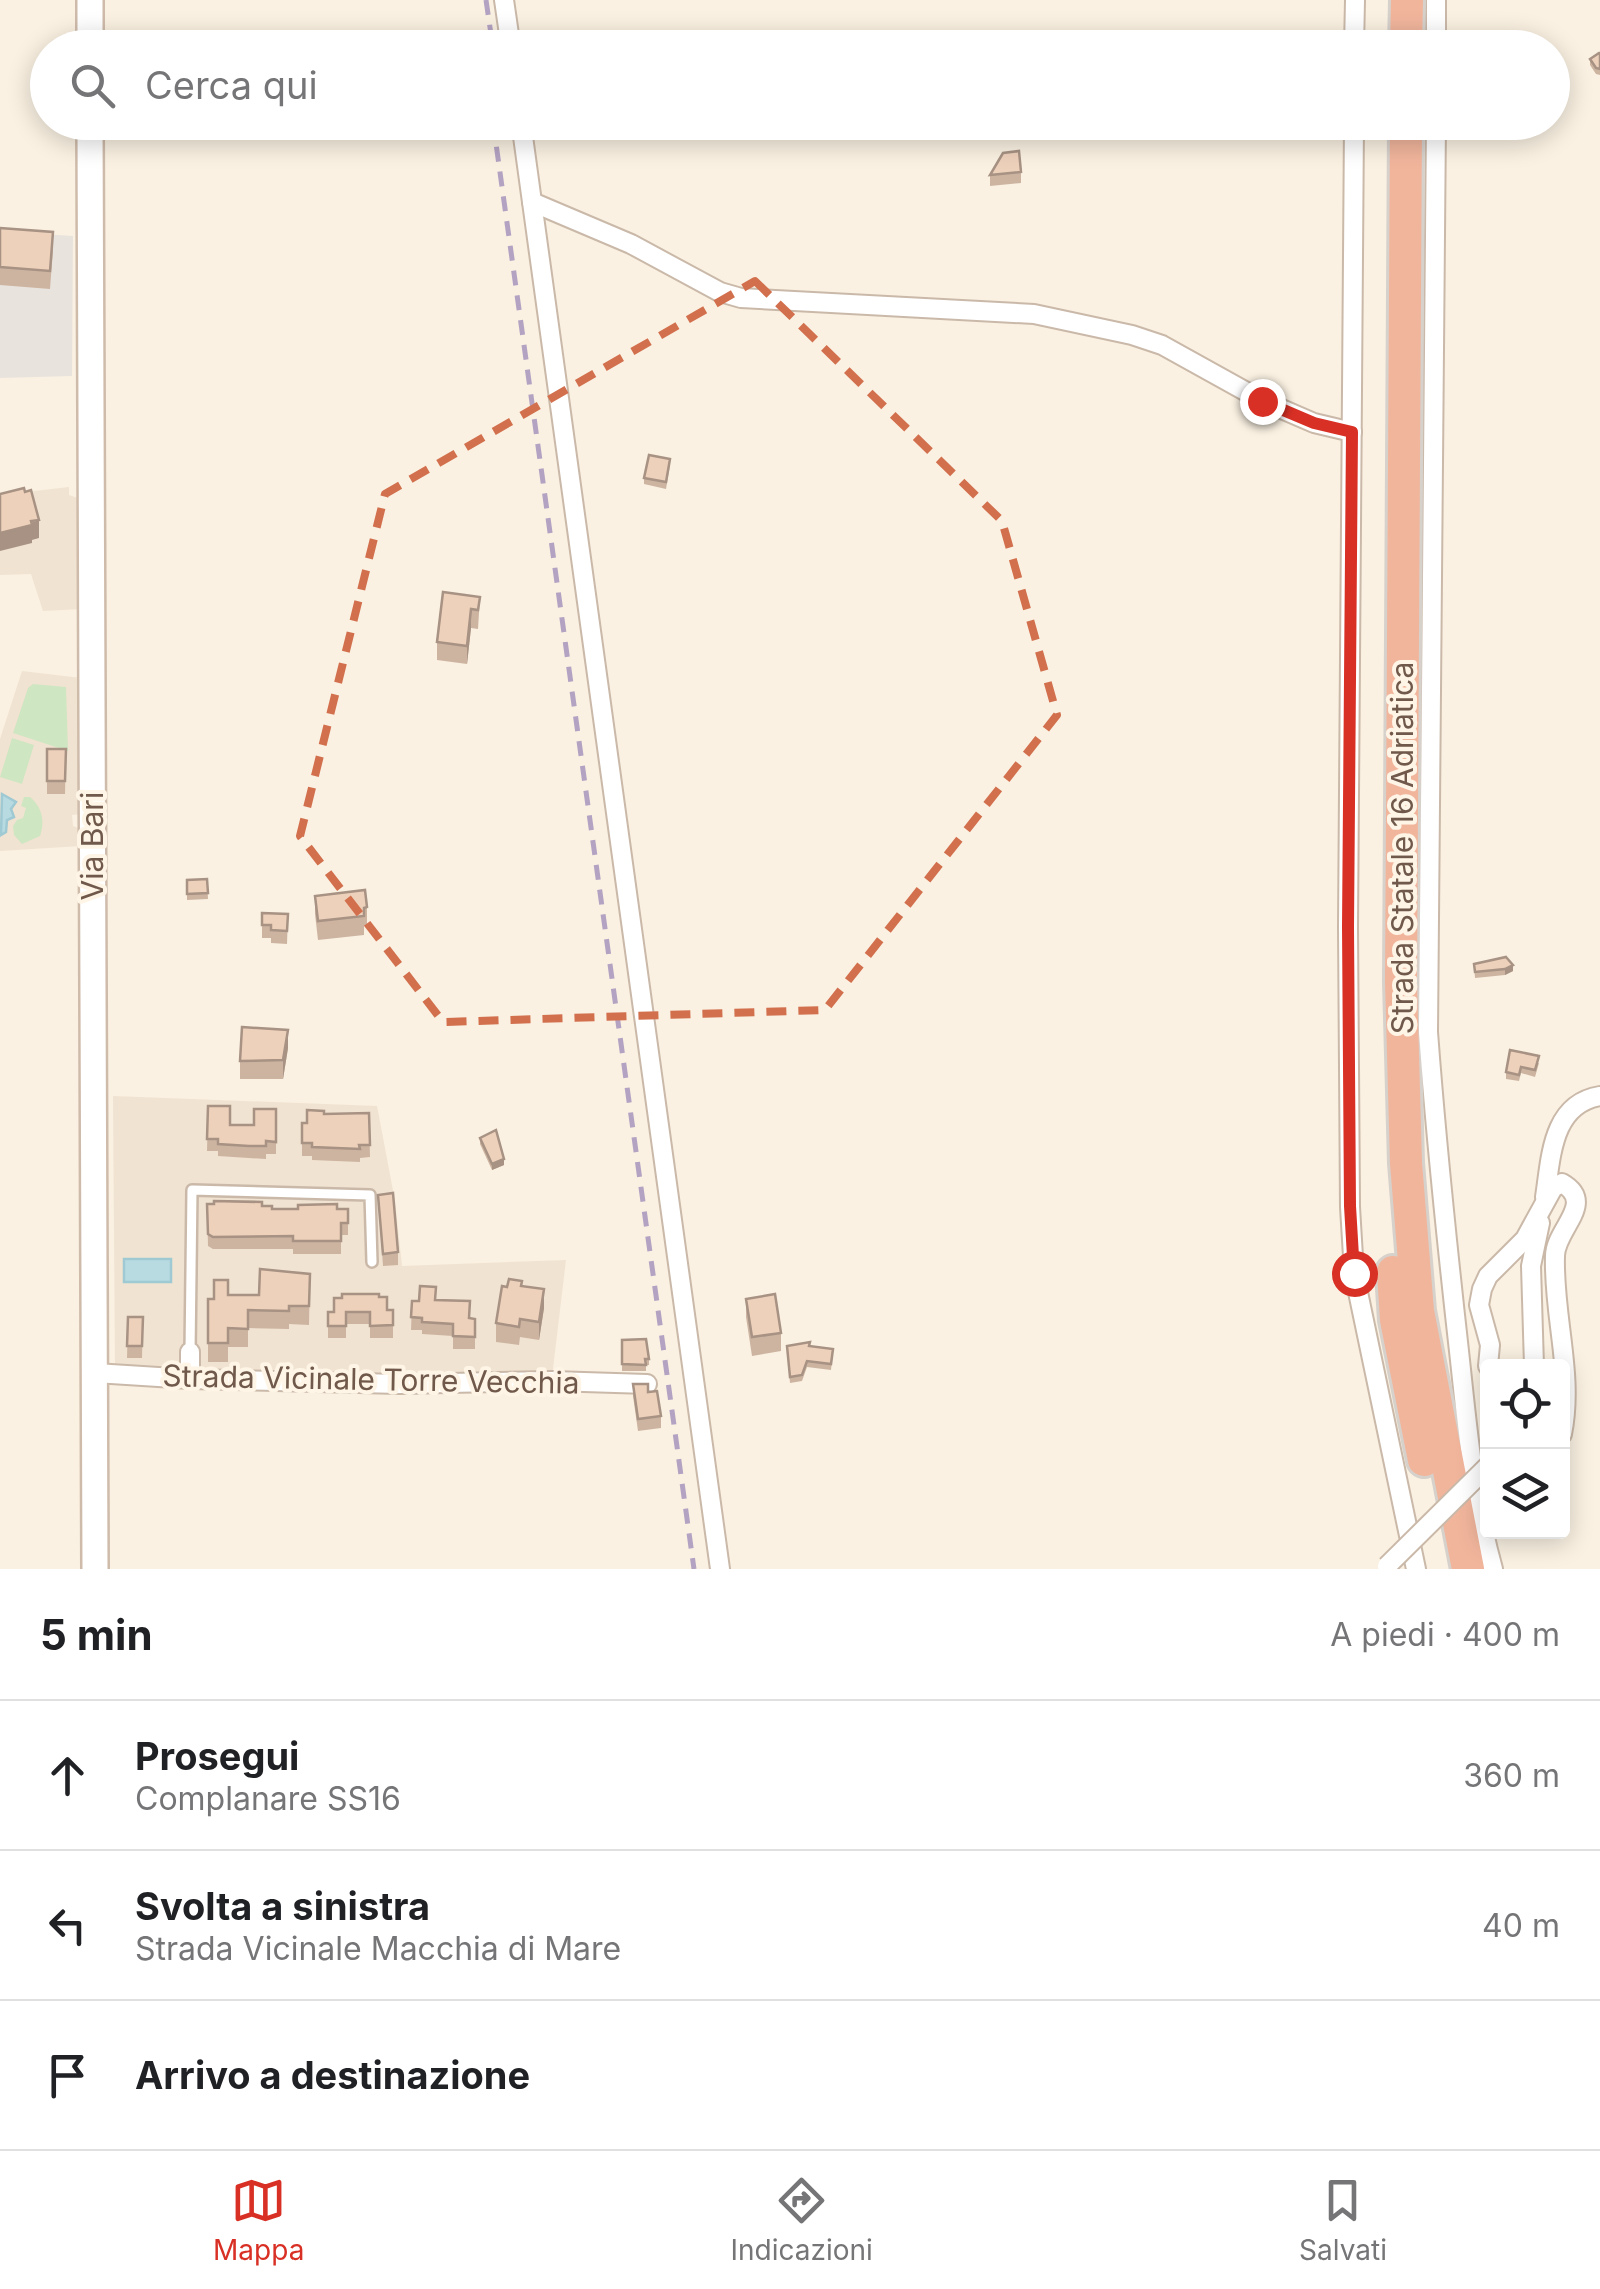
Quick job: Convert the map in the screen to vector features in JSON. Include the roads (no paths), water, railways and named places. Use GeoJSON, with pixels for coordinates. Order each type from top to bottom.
{"type":"FeatureCollection","features":[{"type":"Feature","properties":{"kind":"highway"},"geometry":{"type":"LineString","coordinates":[[1386,0],[1386,30]]}},
{"type":"Feature","properties":{"kind":"highway"},"geometry":{"type":"LineString","coordinates":[[1406,30],[1407,0]]}},
{"type":"Feature","properties":{"kind":"highway","name":"Strada Statale 16 Adriatica"},"geometry":{"type":"LineString","coordinates":[[1386,140],[1382,983],[1387,1174],[1396,1320],[1446,1569]]}},
{"type":"Feature","properties":{"kind":"highway","name":"Strada Statale 16 Adriatica"},"geometry":{"type":"LineString","coordinates":[[1406,140],[1401,982],[1406,1162],[1418,1311],[1468,1569]]}},
{"type":"Feature","properties":{"kind":"main road"},"geometry":{"type":"LineString","coordinates":[[90,0],[90,30]]}},
{"type":"Feature","properties":{"kind":"main road","name":"Via Bari"},"geometry":{"type":"LineString","coordinates":[[90,140],[96,1569]]}},
{"type":"Feature","properties":{"kind":"street"},"geometry":{"type":"LineString","coordinates":[[504,0],[508,30]]}},
{"type":"Feature","properties":{"kind":"street"},"geometry":{"type":"LineString","coordinates":[[1354,0],[1354,30]]}},
{"type":"Feature","properties":{"kind":"street"},"geometry":{"type":"LineString","coordinates":[[1436,0],[1436,30]]}},
{"type":"Feature","properties":{"kind":"street"},"geometry":{"type":"LineString","coordinates":[[523,140],[720,1569]]}},
{"type":"Feature","properties":{"kind":"street"},"geometry":{"type":"LineString","coordinates":[[1354,140],[1350,1206],[1354,1273],[1416,1569]]}},
{"type":"Feature","properties":{"kind":"street"},"geometry":{"type":"LineString","coordinates":[[1436,140],[1428,1032],[1438,1169],[1464,1398],[1480,1497]]}},
{"type":"Feature","properties":{"kind":"street"},"geometry":{"type":"LineString","coordinates":[[532,202],[631,244],[720,292],[740,298],[1065,319],[1162,345],[1262,401],[1314,423],[1352,432]]}},
{"type":"Feature","properties":{"kind":"street"},"geometry":{"type":"LineString","coordinates":[[1534,1359],[1531,1266],[1555,1132],[1569,1112],[1600,1096]]}},
{"type":"Feature","properties":{"kind":"street"},"geometry":{"type":"LineString","coordinates":[[1489,1359],[1490,1345],[1480,1305],[1482,1289],[1488,1276],[1525,1239],[1552,1188],[1562,1182],[1572,1188],[1577,1201],[1576,1211],[1555,1249],[1564,1359]]}},
{"type":"Feature","properties":{"kind":"street"},"geometry":{"type":"LineString","coordinates":[[190,1352],[190,1379]]}},
{"type":"Feature","properties":{"kind":"street","name":"Strada Vicinale Torre Vecchia"},"geometry":{"type":"LineString","coordinates":[[95,1373],[400,1384],[647,1384]]}},
{"type":"Feature","properties":{"kind":"street"},"geometry":{"type":"LineString","coordinates":[[1464,1398],[1480,1377]]}},
{"type":"Feature","properties":{"kind":"street"},"geometry":{"type":"LineString","coordinates":[[1385,1567],[1480,1474]]}},
{"type":"Feature","properties":{"kind":"street"},"geometry":{"type":"LineString","coordinates":[[1487,1539],[1493,1569]]}},
{"type":"Feature","properties":{"kind":"lane"},"geometry":{"type":"LineString","coordinates":[[190,1352],[192,1190],[370,1195],[372,1262]]}},
{"type":"Feature","properties":{"kind":"water"},"geometry":{"type":"Polygon","coordinates":[[[2,794],[16,802],[11,809],[14,817],[7,820],[6,832],[1,835],[2,794]]]}},
{"type":"Feature","properties":{"kind":"water"},"geometry":{"type":"Polygon","coordinates":[[[124,1259],[171,1259],[171,1282],[124,1282],[124,1259]]]}},
{"type":"Feature","properties":{"kind":"railway"},"geometry":{"type":"LineString","coordinates":[[486,0],[490,30]]}},
{"type":"Feature","properties":{"kind":"railway"},"geometry":{"type":"LineString","coordinates":[[496,140],[694,1569]]}}]}
